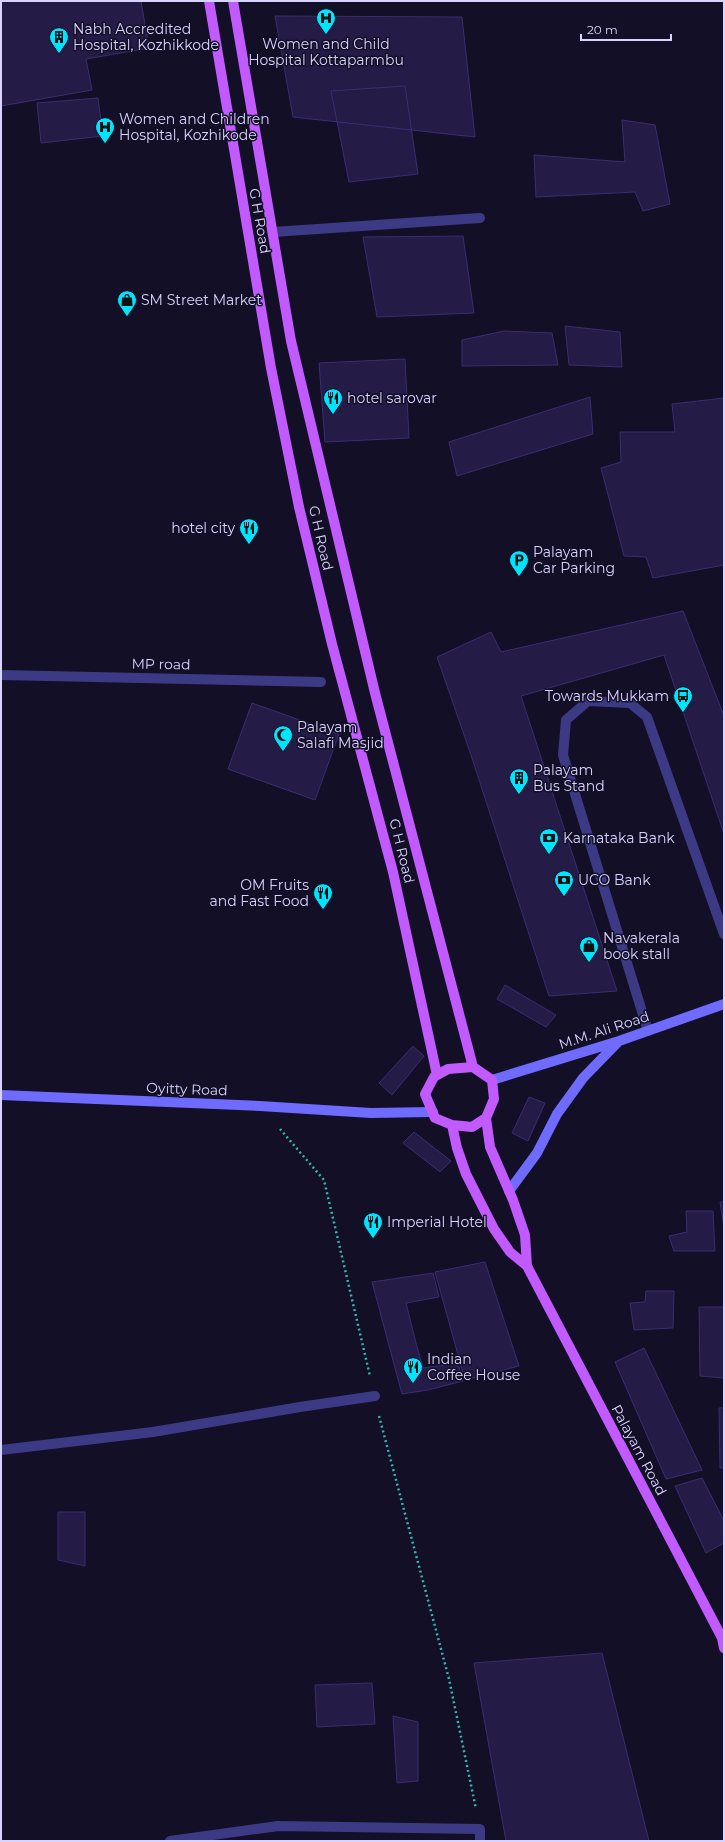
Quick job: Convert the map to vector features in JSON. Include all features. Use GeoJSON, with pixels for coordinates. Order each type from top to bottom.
{"type":"FeatureCollection","features":[{"type":"Feature","properties":{"kind":"main road","name":"G H Road"},"geometry":{"type":"LineString","coordinates":[[209,1],[271,368],[299,507],[332,644],[393,872],[437,1075]]}},
{"type":"Feature","properties":{"kind":"main road","name":"G H Road"},"geometry":{"type":"LineString","coordinates":[[234,1],[290,341],[374,693],[473,1067]]}},
{"type":"Feature","properties":{"kind":"main road","name":"M.M. Ali Road"},"geometry":{"type":"LineString","coordinates":[[492,1080],[619,1040],[724,1004]]}},
{"type":"Feature","properties":{"kind":"main road"},"geometry":{"type":"LineString","coordinates":[[509,1191],[537,1153],[557,1114],[583,1078],[619,1040]]}},
{"type":"Feature","properties":{"kind":"main road"},"geometry":{"type":"LineString","coordinates":[[486,1118],[472,1127],[452,1125],[435,1118],[425,1094],[434,1077],[448,1069],[473,1067],[492,1080],[494,1099],[486,1118],[490,1147],[509,1191],[525,1235],[527,1266]]}},
{"type":"Feature","properties":{"kind":"main road","name":"Oyitty Road"},"geometry":{"type":"LineString","coordinates":[[1,1095],[260,1106],[371,1113],[433,1112]]}},
{"type":"Feature","properties":{"kind":"main road"},"geometry":{"type":"LineString","coordinates":[[452,1125],[456,1148],[466,1174],[494,1229],[510,1252],[527,1266]]}},
{"type":"Feature","properties":{"kind":"main road","name":"Palayam Road"},"geometry":{"type":"LineString","coordinates":[[527,1266],[722,1638],[724,1648]]}},
{"type":"Feature","properties":{"kind":"street"},"geometry":{"type":"LineString","coordinates":[[273,232],[480,218]]}},
{"type":"Feature","properties":{"kind":"street","name":"MP road"},"geometry":{"type":"LineString","coordinates":[[1,675],[321,682]]}},
{"type":"Feature","properties":{"kind":"street"},"geometry":{"type":"LineString","coordinates":[[648,1030],[563,755],[566,720],[588,701],[630,703],[647,717],[724,934]]}},
{"type":"Feature","properties":{"kind":"street"},"geometry":{"type":"LineString","coordinates":[[1,1450],[153,1432],[374,1396]]}},
{"type":"Feature","properties":{"kind":"street"},"geometry":{"type":"LineString","coordinates":[[170,1841],[278,1826],[480,1829],[480,1841]]}},
{"type":"Feature","properties":{"kind":"path"},"geometry":{"type":"LineString","coordinates":[[260,1106],[324,1180],[384,1439],[449,1679],[480,1829]]}},
{"type":"Feature","properties":{"kind":"building","name":"Nabh Accredited Hospital, Kozhikkode"},"geometry":{"type":"Polygon","coordinates":[[[1,1],[141,1],[149,48],[86,59],[92,90],[1,106],[1,1]]]}},
{"type":"Feature","properties":{"kind":"building"},"geometry":{"type":"Polygon","coordinates":[[[275,16],[462,17],[475,137],[293,117],[275,16]]]}},
{"type":"Feature","properties":{"kind":"building"},"geometry":{"type":"Polygon","coordinates":[[[405,86],[418,174],[349,182],[331,91],[405,86]]]}},
{"type":"Feature","properties":{"kind":"building"},"geometry":{"type":"Polygon","coordinates":[[[98,98],[103,136],[41,143],[37,103],[98,98]]]}},
{"type":"Feature","properties":{"kind":"building"},"geometry":{"type":"Polygon","coordinates":[[[622,120],[655,125],[670,204],[643,211],[635,192],[536,197],[534,155],[625,162],[622,120]]]}},
{"type":"Feature","properties":{"kind":"building"},"geometry":{"type":"Polygon","coordinates":[[[463,236],[474,313],[377,317],[363,237],[463,236]]]}},
{"type":"Feature","properties":{"kind":"building"},"geometry":{"type":"Polygon","coordinates":[[[565,326],[620,332],[622,367],[569,365],[565,326]]]}},
{"type":"Feature","properties":{"kind":"building"},"geometry":{"type":"Polygon","coordinates":[[[504,331],[552,333],[558,365],[462,366],[462,340],[504,331]]]}},
{"type":"Feature","properties":{"kind":"building"},"geometry":{"type":"Polygon","coordinates":[[[405,359],[409,438],[325,442],[319,363],[405,359]]]}},
{"type":"Feature","properties":{"kind":"building"},"geometry":{"type":"Polygon","coordinates":[[[590,397],[593,434],[457,476],[449,442],[590,397]]]}},
{"type":"Feature","properties":{"kind":"building"},"geometry":{"type":"Polygon","coordinates":[[[724,398],[724,565],[653,578],[646,557],[624,556],[601,468],[621,462],[620,432],[675,432],[672,404],[724,398]]]}},
{"type":"Feature","properties":{"kind":"building","name":"Palayam Bus Stand"},"geometry":{"type":"Polygon","coordinates":[[[683,611],[724,716],[724,834],[664,655],[521,696],[617,991],[549,996],[471,755],[437,657],[491,632],[501,652],[683,611]]]}},
{"type":"Feature","properties":{"kind":"building","name":"Palayam Salafi Masjid"},"geometry":{"type":"Polygon","coordinates":[[[252,703],[339,734],[315,800],[228,769],[252,703]]]}},
{"type":"Feature","properties":{"kind":"building"},"geometry":{"type":"Polygon","coordinates":[[[505,985],[556,1015],[546,1027],[497,999],[505,985]]]}},
{"type":"Feature","properties":{"kind":"building"},"geometry":{"type":"Polygon","coordinates":[[[413,1046],[424,1056],[392,1095],[379,1083],[413,1046]]]}},
{"type":"Feature","properties":{"kind":"building"},"geometry":{"type":"Polygon","coordinates":[[[529,1097],[545,1103],[528,1141],[512,1133],[529,1097]]]}},
{"type":"Feature","properties":{"kind":"building"},"geometry":{"type":"Polygon","coordinates":[[[414,1132],[451,1161],[440,1172],[403,1143],[414,1132]]]}},
{"type":"Feature","properties":{"kind":"building"},"geometry":{"type":"Polygon","coordinates":[[[720,1202],[724,1202],[724,1227],[720,1202]]]}},
{"type":"Feature","properties":{"kind":"building"},"geometry":{"type":"Polygon","coordinates":[[[686,1211],[713,1211],[715,1251],[674,1251],[669,1236],[687,1232],[686,1211]]]}},
{"type":"Feature","properties":{"kind":"building"},"geometry":{"type":"Polygon","coordinates":[[[485,1262],[519,1366],[465,1380],[435,1272],[485,1262]]]}},
{"type":"Feature","properties":{"kind":"building"},"geometry":{"type":"Polygon","coordinates":[[[433,1273],[439,1297],[406,1303],[416,1343],[423,1368],[458,1363],[463,1381],[428,1390],[402,1394],[372,1282],[433,1273]]]}},
{"type":"Feature","properties":{"kind":"building"},"geometry":{"type":"Polygon","coordinates":[[[646,1291],[674,1291],[673,1328],[634,1330],[630,1303],[645,1302],[646,1291]]]}},
{"type":"Feature","properties":{"kind":"building"},"geometry":{"type":"Polygon","coordinates":[[[699,1307],[724,1307],[724,1378],[700,1376],[699,1307]]]}},
{"type":"Feature","properties":{"kind":"building"},"geometry":{"type":"Polygon","coordinates":[[[644,1348],[702,1470],[666,1479],[615,1362],[644,1348]]]}},
{"type":"Feature","properties":{"kind":"building"},"geometry":{"type":"Polygon","coordinates":[[[719,1408],[724,1408],[724,1468],[720,1468],[719,1408]]]}},
{"type":"Feature","properties":{"kind":"building"},"geometry":{"type":"Polygon","coordinates":[[[702,1478],[724,1521],[724,1543],[706,1553],[675,1486],[702,1478]]]}},
{"type":"Feature","properties":{"kind":"building"},"geometry":{"type":"Polygon","coordinates":[[[58,1512],[85,1512],[85,1566],[58,1560],[58,1512]]]}},
{"type":"Feature","properties":{"kind":"building"},"geometry":{"type":"Polygon","coordinates":[[[602,1653],[649,1841],[506,1841],[474,1663],[602,1653]]]}},
{"type":"Feature","properties":{"kind":"building"},"geometry":{"type":"Polygon","coordinates":[[[372,1683],[375,1724],[317,1727],[315,1685],[372,1683]]]}},
{"type":"Feature","properties":{"kind":"building"},"geometry":{"type":"Polygon","coordinates":[[[393,1716],[418,1722],[418,1781],[397,1783],[393,1716]]]}},
{"type":"Feature","properties":{"kind":"place","name":"Women and Child Hospital Kottaparmbu"},"geometry":{"type":"Point","coordinates":[326,35]}},
{"type":"Feature","properties":{"kind":"place","name":"Nabh Accredited Hospital, Kozhikkode"},"geometry":{"type":"Point","coordinates":[59,54]}},
{"type":"Feature","properties":{"kind":"place","name":"Women and Children Hospital, Kozhikode"},"geometry":{"type":"Point","coordinates":[105,144]}},
{"type":"Feature","properties":{"kind":"place","name":"SM Street Market"},"geometry":{"type":"Point","coordinates":[127,317]}},
{"type":"Feature","properties":{"kind":"place","name":"hotel sarovar"},"geometry":{"type":"Point","coordinates":[333,415]}},
{"type":"Feature","properties":{"kind":"place","name":"hotel city"},"geometry":{"type":"Point","coordinates":[249,545]}},
{"type":"Feature","properties":{"kind":"place","name":"Palayam Car Parking"},"geometry":{"type":"Point","coordinates":[519,577]}},
{"type":"Feature","properties":{"kind":"place","name":"Towards Mukkam"},"geometry":{"type":"Point","coordinates":[683,713]}},
{"type":"Feature","properties":{"kind":"place","name":"Palayam Salafi Masjid"},"geometry":{"type":"Point","coordinates":[283,752]}},
{"type":"Feature","properties":{"kind":"place","name":"Palayam Bus Stand"},"geometry":{"type":"Point","coordinates":[519,795]}},
{"type":"Feature","properties":{"kind":"place","name":"Karnataka Bank"},"geometry":{"type":"Point","coordinates":[549,855]}},
{"type":"Feature","properties":{"kind":"place","name":"UCO Bank"},"geometry":{"type":"Point","coordinates":[564,897]}},
{"type":"Feature","properties":{"kind":"place","name":"OM Fruits and Fast Food"},"geometry":{"type":"Point","coordinates":[323,910]}},
{"type":"Feature","properties":{"kind":"place","name":"Navakerala book stall"},"geometry":{"type":"Point","coordinates":[589,963]}},
{"type":"Feature","properties":{"kind":"place","name":"Imperial Hotel"},"geometry":{"type":"Point","coordinates":[373,1239]}},
{"type":"Feature","properties":{"kind":"place","name":"Indian Coffee House"},"geometry":{"type":"Point","coordinates":[413,1384]}}]}
